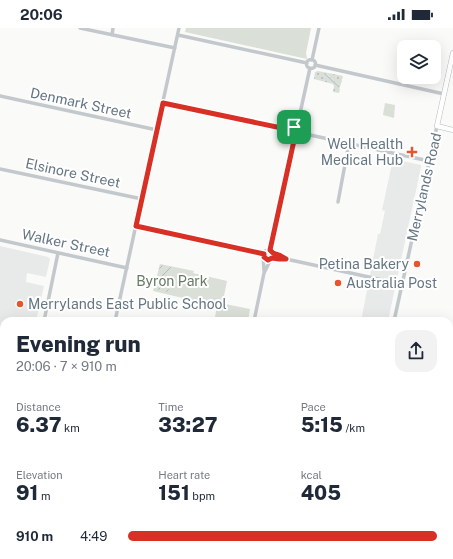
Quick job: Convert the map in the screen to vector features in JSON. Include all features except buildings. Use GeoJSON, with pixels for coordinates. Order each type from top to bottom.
{"type":"FeatureCollection","features":[{"type":"Feature","properties":{"kind":"main road","name":"Merrylands Road"},"geometry":{"type":"LineString","coordinates":[[437,126],[452,65],[453,53]]}},
{"type":"Feature","properties":{"kind":"main road"},"geometry":{"type":"LineString","coordinates":[[437,126],[453,130]]}},
{"type":"Feature","properties":{"kind":"street"},"geometry":{"type":"LineString","coordinates":[[80,28],[175,48]]}},
{"type":"Feature","properties":{"kind":"street"},"geometry":{"type":"LineString","coordinates":[[112,34],[113,28]]}},
{"type":"Feature","properties":{"kind":"street"},"geometry":{"type":"LineString","coordinates":[[116,317],[179,28]]}},
{"type":"Feature","properties":{"kind":"street"},"geometry":{"type":"LineString","coordinates":[[315,65],[314,61],[312,60],[319,28]]}},
{"type":"Feature","properties":{"kind":"street"},"geometry":{"type":"LineString","coordinates":[[178,35],[307,63],[309,60],[312,60]]}},
{"type":"Feature","properties":{"kind":"street"},"geometry":{"type":"LineString","coordinates":[[297,127],[310,68],[308,67],[307,63]]}},
{"type":"Feature","properties":{"kind":"street"},"geometry":{"type":"LineString","coordinates":[[310,68],[314,67],[315,65],[444,94]]}},
{"type":"Feature","properties":{"kind":"street","name":"Denmark Street"},"geometry":{"type":"LineString","coordinates":[[0,96],[157,130]]}},
{"type":"Feature","properties":{"kind":"street"},"geometry":{"type":"LineString","coordinates":[[163,103],[291,130],[297,127]]}},
{"type":"Feature","properties":{"kind":"street","name":"Merrylands Road"},"geometry":{"type":"LineString","coordinates":[[395,317],[437,126]]}},
{"type":"Feature","properties":{"kind":"street"},"geometry":{"type":"LineString","coordinates":[[297,127],[301,130],[301,133]]}},
{"type":"Feature","properties":{"kind":"street"},"geometry":{"type":"LineString","coordinates":[[291,130],[291,134],[295,136]]}},
{"type":"Feature","properties":{"kind":"street"},"geometry":{"type":"LineString","coordinates":[[295,136],[298,136],[301,133],[429,161]]}},
{"type":"Feature","properties":{"kind":"street"},"geometry":{"type":"LineString","coordinates":[[264,273],[271,259],[271,252],[295,136]]}},
{"type":"Feature","properties":{"kind":"street"},"geometry":{"type":"LineString","coordinates":[[338,202],[349,143]]}},
{"type":"Feature","properties":{"kind":"street","name":"Elsinore Street"},"geometry":{"type":"LineString","coordinates":[[0,168],[142,199]]}},
{"type":"Feature","properties":{"kind":"street"},"geometry":{"type":"LineString","coordinates":[[136,226],[264,256],[268,260],[286,259],[401,284]]}},
{"type":"Feature","properties":{"kind":"street","name":"Walker Street"},"geometry":{"type":"LineString","coordinates":[[0,240],[127,268]]}},
{"type":"Feature","properties":{"kind":"street"},"geometry":{"type":"LineString","coordinates":[[255,317],[264,273],[264,256],[266,250],[286,259]]}},
{"type":"Feature","properties":{"kind":"street"},"geometry":{"type":"LineString","coordinates":[[45,317],[58,253]]}},
{"type":"Feature","properties":{"kind":"shaded area"},"geometry":{"type":"Polygon","coordinates":[[[393,159],[421,165],[389,317],[362,317],[378,234],[380,234],[385,211],[382,210],[393,159]]]}},
{"type":"Feature","properties":{"kind":"shaded area","name":"Merrylands East Public School"},"geometry":{"type":"Polygon","coordinates":[[[0,246],[48,257],[50,259],[46,277],[27,273],[26,282],[44,286],[37,317],[0,317],[0,246]]]}},
{"type":"Feature","properties":{"kind":"green space"},"geometry":{"type":"Polygon","coordinates":[[[186,28],[311,28],[306,53],[307,59],[185,32],[186,28]]]}},
{"type":"Feature","properties":{"kind":"green space"},"geometry":{"type":"Polygon","coordinates":[[[318,71],[343,76],[340,87],[326,73],[325,75],[340,89],[339,93],[333,92],[333,84],[314,79],[315,72],[318,71]]]}},
{"type":"Feature","properties":{"kind":"green space"},"geometry":{"type":"Polygon","coordinates":[[[385,103],[395,105],[394,118],[383,115],[385,103]]]}},
{"type":"Feature","properties":{"kind":"green space","name":"Byron Park"},"geometry":{"type":"Polygon","coordinates":[[[160,264],[194,271],[193,273],[227,281],[223,301],[225,304],[250,309],[249,317],[215,317],[217,306],[153,291],[160,264]]]}},
{"type":"Feature","properties":{"kind":"green space"},"geometry":{"type":"Polygon","coordinates":[[[160,265],[174,268],[168,292],[155,289],[160,265]]]}},
{"type":"Feature","properties":{"kind":"waterway"},"geometry":{"type":"LineString","coordinates":[[325,74],[339,87]]}},
{"type":"Feature","properties":{"kind":"place","name":"Well Health Medical Hub"},"geometry":{"type":"Point","coordinates":[412,152]}},
{"type":"Feature","properties":{"kind":"place","name":"Petina Bakery"},"geometry":{"type":"Point","coordinates":[417,264]}},
{"type":"Feature","properties":{"kind":"place","name":"Australia Post"},"geometry":{"type":"Point","coordinates":[338,283]}},
{"type":"Feature","properties":{"kind":"place","name":"Merrylands East Public School"},"geometry":{"type":"Point","coordinates":[20,304]}},
{"type":"Feature","properties":{"kind":"route"},"geometry":{"type":"LineString","coordinates":[[163,103],[291,130],[294,127],[299,127],[301,133],[298,136],[295,136],[270,250],[286,259],[272,258],[268,260],[264,257],[264,254],[136,226],[163,103]]}}]}
